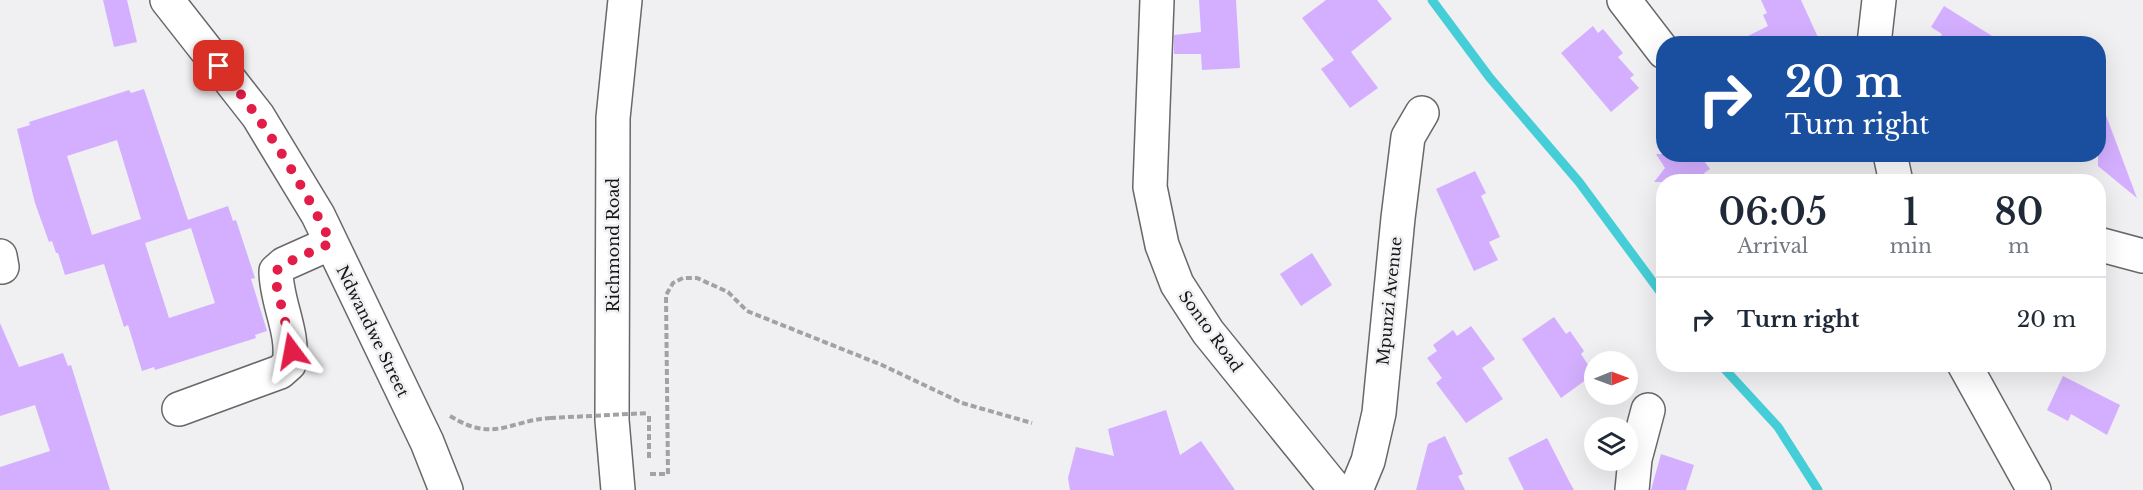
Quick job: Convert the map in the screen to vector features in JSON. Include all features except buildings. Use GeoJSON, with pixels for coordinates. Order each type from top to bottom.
{"type":"FeatureCollection","features":[{"type":"Feature","properties":{"kind":"main road","name":"Ndwandwe Street"},"geometry":{"type":"LineString","coordinates":[[167,0],[258,116],[318,215],[446,490]]}},
{"type":"Feature","properties":{"kind":"main road","name":"Richmond Road"},"geometry":{"type":"LineString","coordinates":[[618,490],[612,420],[613,118],[625,0]]}},
{"type":"Feature","properties":{"kind":"main road","name":"Sonto Road"},"geometry":{"type":"LineString","coordinates":[[1157,0],[1150,187],[1162,245],[1177,284],[1208,332],[1336,490]]}},
{"type":"Feature","properties":{"kind":"main road"},"geometry":{"type":"LineString","coordinates":[[1624,0],[1656,42]]}},
{"type":"Feature","properties":{"kind":"main road"},"geometry":{"type":"LineString","coordinates":[[1875,36],[1879,0]]}},
{"type":"Feature","properties":{"kind":"main road","name":"Mpunzi Avenue"},"geometry":{"type":"LineString","coordinates":[[1356,490],[1368,461],[1378,413],[1408,137],[1422,113]]}},
{"type":"Feature","properties":{"kind":"main road"},"geometry":{"type":"LineString","coordinates":[[179,409],[280,372],[290,364],[292,351],[276,283],[276,271],[284,264],[331,243]]}},
{"type":"Feature","properties":{"kind":"main road"},"geometry":{"type":"LineString","coordinates":[[2106,246],[2143,256]]}},
{"type":"Feature","properties":{"kind":"main road"},"geometry":{"type":"LineString","coordinates":[[1969,372],[2035,490]]}},
{"type":"Feature","properties":{"kind":"main road"},"geometry":{"type":"LineString","coordinates":[[1632,490],[1635,459],[1648,410]]}},
{"type":"Feature","properties":{"kind":"path"},"geometry":{"type":"LineString","coordinates":[[403,394],[433,406],[460,422],[490,431],[515,426],[531,419],[649,413],[651,476],[668,474],[666,295],[673,283],[683,278],[697,278],[728,292],[747,311],[882,364],[962,403],[1032,423]]}},
{"type":"Feature","properties":{"kind":"waterway"},"geometry":{"type":"LineString","coordinates":[[1432,0],[1490,78],[1579,182],[1656,286]]}},
{"type":"Feature","properties":{"kind":"waterway"},"geometry":{"type":"LineString","coordinates":[[1727,372],[1778,427],[1818,490]]}},
{"type":"Feature","properties":{"kind":"route"},"geometry":{"type":"LineString","coordinates":[[219,66],[258,116],[318,215],[331,243],[284,264],[276,271],[276,283],[292,351]]}}]}
